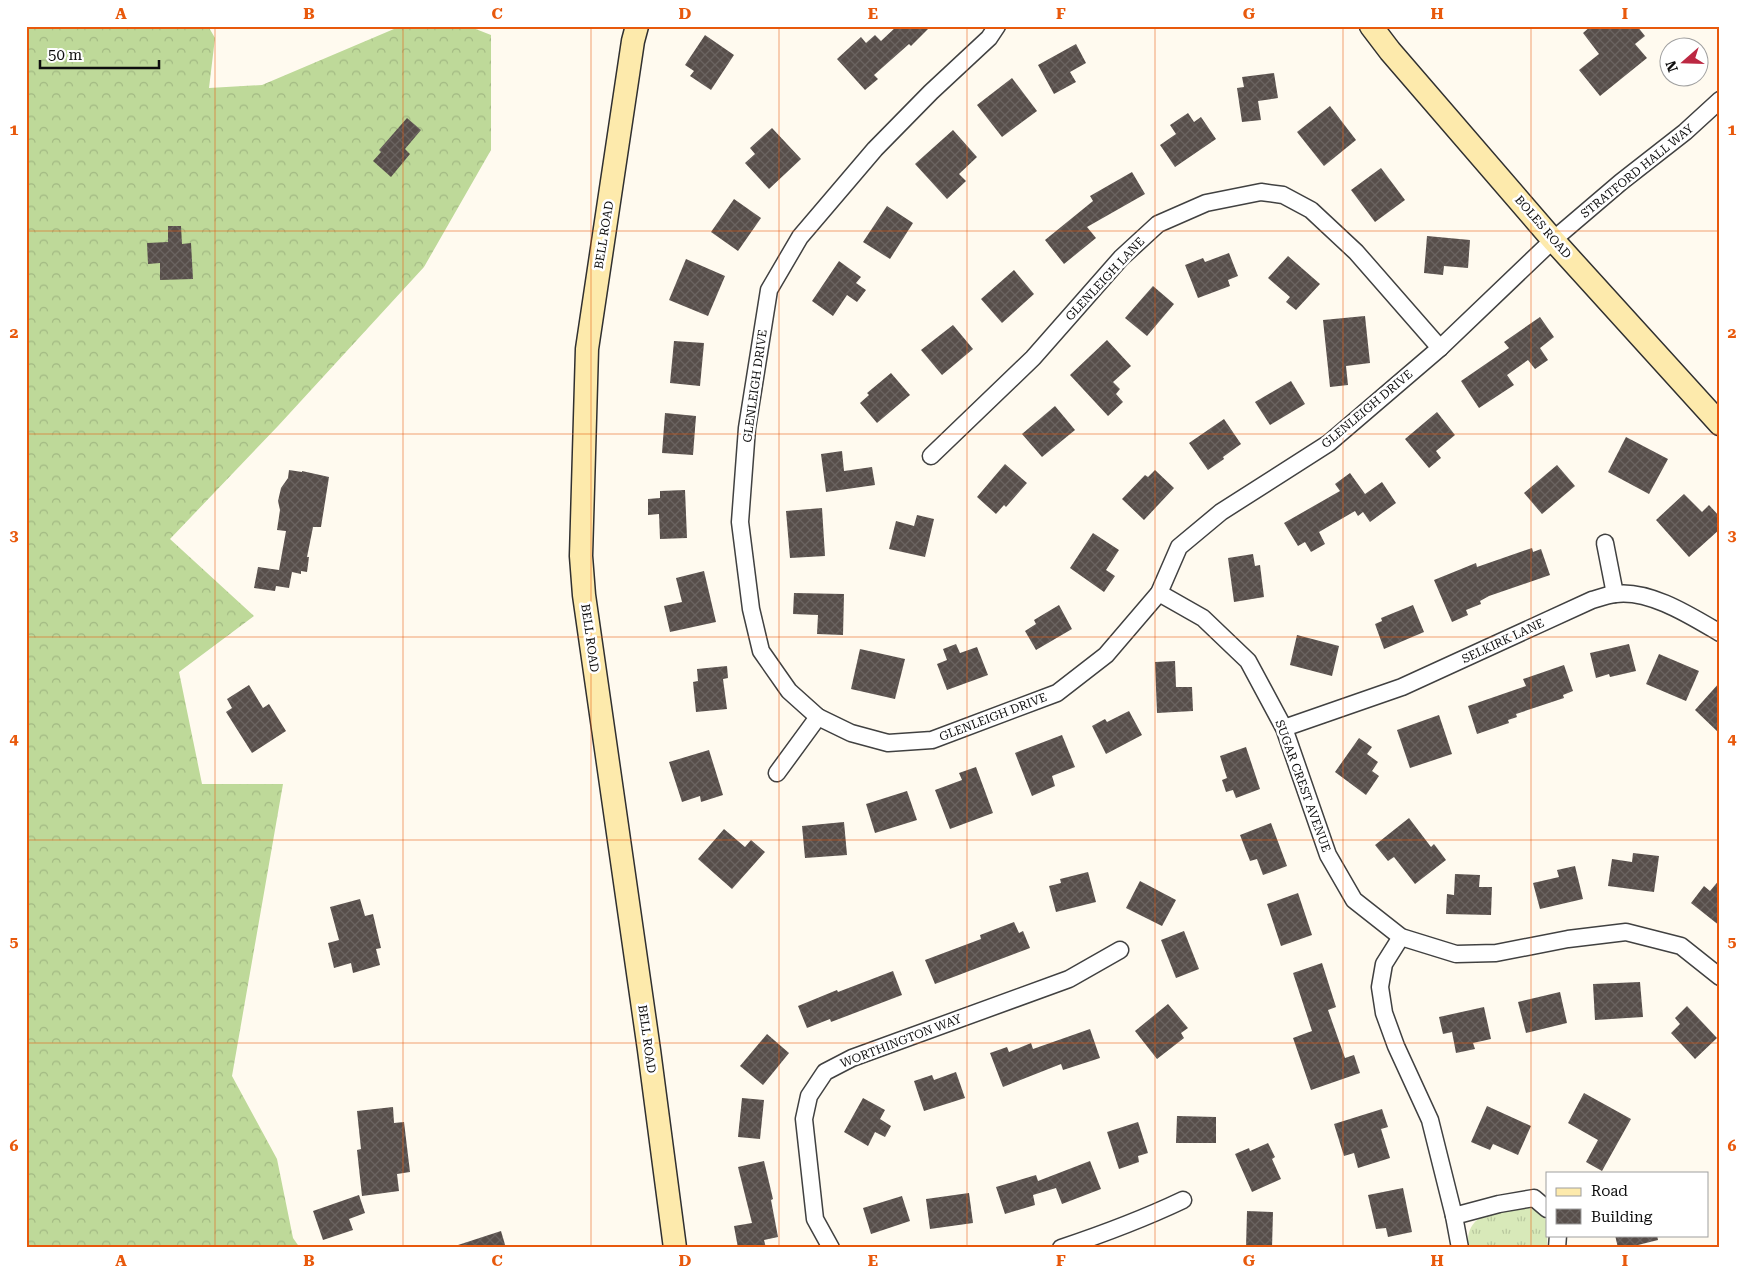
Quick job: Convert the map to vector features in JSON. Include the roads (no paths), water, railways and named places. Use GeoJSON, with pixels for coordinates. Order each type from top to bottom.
{"type":"FeatureCollection","features":[{"type":"Feature","properties":{"kind":"street","name":"BELL ROAD"},"geometry":{"type":"LineString","coordinates":[[637,26],[587,349],[581,556],[584,596],[649,1050],[675,1248]]}},
{"type":"Feature","properties":{"kind":"street","name":"GLENLEIGH DRIVE"},"geometry":{"type":"LineString","coordinates":[[997,26],[988,38],[875,149],[800,237],[769,290],[747,428],[740,522],[751,609],[761,651],[789,691],[818,717],[851,733],[888,742],[932,740],[1057,693],[1106,655],[1159,593],[1179,547],[1220,512],[1328,443],[1440,348],[1553,240]]}},
{"type":"Feature","properties":{"kind":"street","name":"BOLES ROAD"},"geometry":{"type":"LineString","coordinates":[[1371,26],[1390,51],[1553,240],[1720,424]]}},
{"type":"Feature","properties":{"kind":"street","name":"STRATFORD HALL WAY"},"geometry":{"type":"LineString","coordinates":[[1553,240],[1685,132],[1720,100]]}},
{"type":"Feature","properties":{"kind":"street","name":"GLENLEIGH LANE"},"geometry":{"type":"LineString","coordinates":[[931,456],[1033,358],[1121,258],[1158,224],[1206,203],[1261,192],[1283,195],[1311,210],[1356,252],[1440,348]]}},
{"type":"Feature","properties":{"kind":"street"},"geometry":{"type":"LineString","coordinates":[[1605,544],[1615,594]]}},
{"type":"Feature","properties":{"kind":"street","name":"SUGAR CREST AVENUE"},"geometry":{"type":"LineString","coordinates":[[1159,593],[1203,618],[1248,661],[1284,728],[1328,855],[1354,900],[1401,937],[1456,954],[1496,953],[1568,939],[1626,932],[1681,946],[1720,977]]}},
{"type":"Feature","properties":{"kind":"street","name":"SELKIRK LANE"},"geometry":{"type":"LineString","coordinates":[[1284,728],[1402,687],[1592,600],[1615,594],[1637,595],[1676,608],[1720,633]]}},
{"type":"Feature","properties":{"kind":"street"},"geometry":{"type":"LineString","coordinates":[[777,773],[818,717]]}},
{"type":"Feature","properties":{"kind":"street"},"geometry":{"type":"LineString","coordinates":[[1401,937],[1384,964],[1380,987],[1384,1013],[1396,1046],[1430,1120],[1460,1248]]}},
{"type":"Feature","properties":{"kind":"street","name":"WORTHINGTON WAY"},"geometry":{"type":"LineString","coordinates":[[831,1248],[815,1219],[804,1120],[809,1096],[825,1072],[861,1055],[1069,979],[1120,950]]}},
{"type":"Feature","properties":{"kind":"street"},"geometry":{"type":"LineString","coordinates":[[1454,1216],[1500,1204],[1534,1198],[1546,1207]]}},
{"type":"Feature","properties":{"kind":"street"},"geometry":{"type":"LineString","coordinates":[[1061,1248],[1146,1218],[1183,1200]]}}]}
